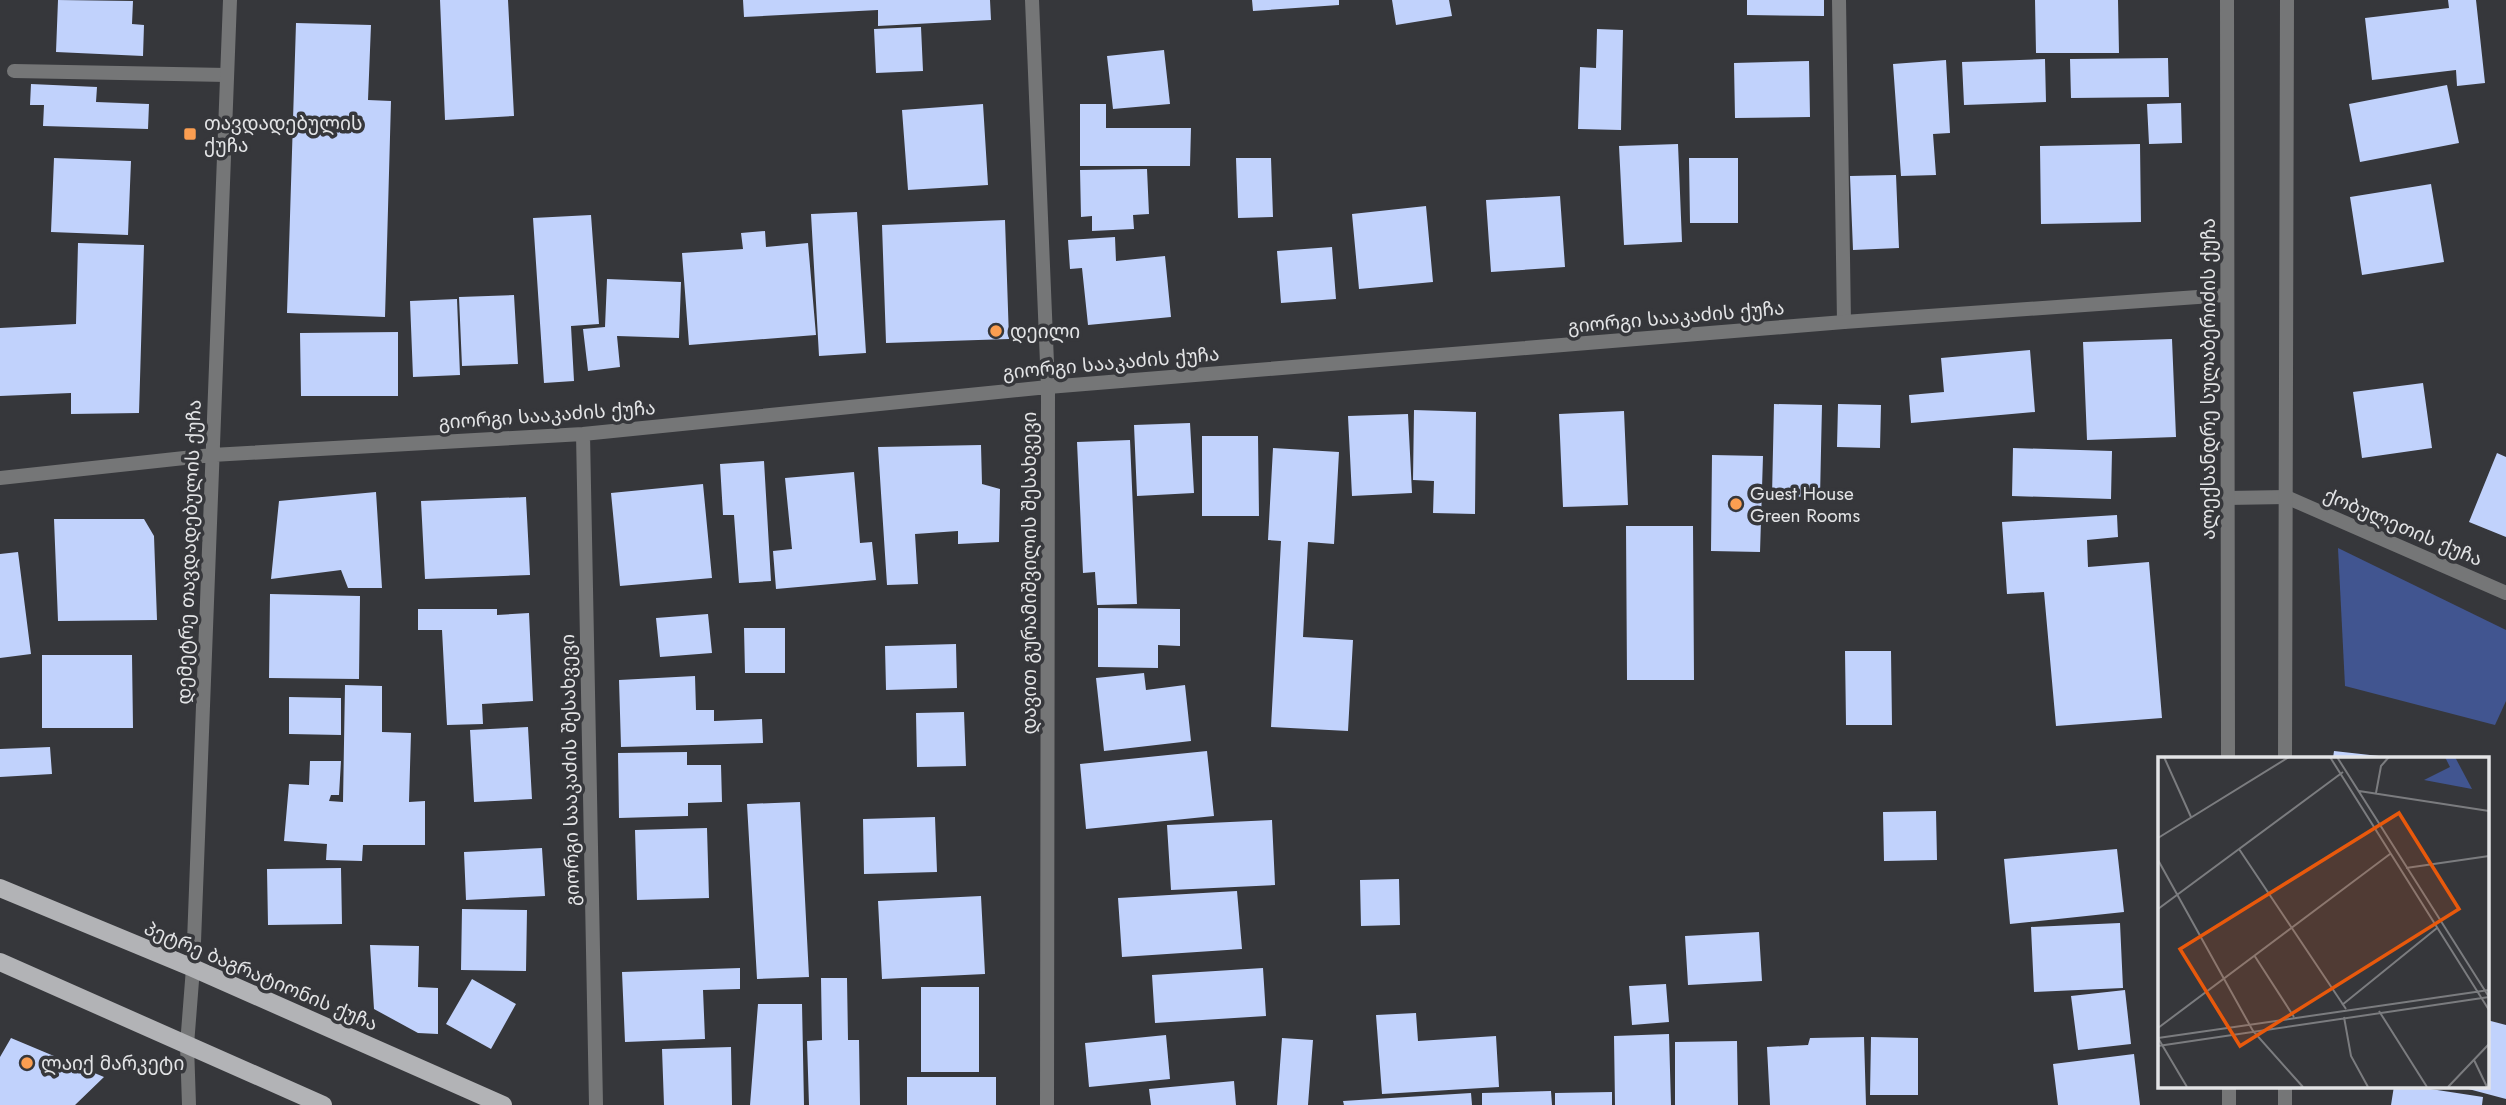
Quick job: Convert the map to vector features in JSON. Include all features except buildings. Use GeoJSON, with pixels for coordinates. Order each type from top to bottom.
{"type":"FeatureCollection","features":[{"type":"Feature","properties":{"kind":"main road","name":"პეტრე ბაგრატიონის ქუჩა"},"geometry":{"type":"LineString","coordinates":[[0,888],[193,968],[503,1105]]}},
{"type":"Feature","properties":{"kind":"main road"},"geometry":{"type":"LineString","coordinates":[[0,962],[323,1105]]}},
{"type":"Feature","properties":{"kind":"street","name":"დემეტრე თავდადებულის ქუჩა"},"geometry":{"type":"LineString","coordinates":[[189,1105],[187,1045],[193,968],[230,0]]}},
{"type":"Feature","properties":{"kind":"street","name":"დავით გურამიშვილის შესახვევი"},"geometry":{"type":"LineString","coordinates":[[1032,0],[1048,387],[1047,1105]]}},
{"type":"Feature","properties":{"kind":"street"},"geometry":{"type":"LineString","coordinates":[[1839,0],[1844,322]]}},
{"type":"Feature","properties":{"kind":"street","name":"ალექსანდრე სულაბერიძის ქუჩა"},"geometry":{"type":"LineString","coordinates":[[2227,0],[2228,757]]}},
{"type":"Feature","properties":{"kind":"street"},"geometry":{"type":"LineString","coordinates":[[2285,757],[2287,0]]}},
{"type":"Feature","properties":{"kind":"street"},"geometry":{"type":"LineString","coordinates":[[14,71],[227,75]]}},
{"type":"Feature","properties":{"kind":"street","name":"გიორგი სააკაძის ქუჩა"},"geometry":{"type":"LineString","coordinates":[[0,478],[212,456],[583,434],[1048,387],[1844,322],[2226,295]]}},
{"type":"Feature","properties":{"kind":"street","name":"გიორგი სააკაძის შესახვევი"},"geometry":{"type":"LineString","coordinates":[[583,434],[596,1105]]}},
{"type":"Feature","properties":{"kind":"street"},"geometry":{"type":"LineString","coordinates":[[2227,498],[2286,497]]}},
{"type":"Feature","properties":{"kind":"street","name":"ქობულეთის ქუჩა"},"geometry":{"type":"LineString","coordinates":[[2286,497],[2506,593]]}},
{"type":"Feature","properties":{"kind":"shaded area"},"geometry":{"type":"Polygon","coordinates":[[[2338,548],[2506,630],[2506,701],[2495,725],[2345,686],[2338,548]]]}},
{"type":"Feature","properties":{"kind":"place","name":"თავდადებულის ქუჩა"},"geometry":{"type":"Point","coordinates":[190,134]}},
{"type":"Feature","properties":{"kind":"place","name":"დეილი"},"geometry":{"type":"Point","coordinates":[996,331]}},
{"type":"Feature","properties":{"kind":"place","name":"Guest House Green Rooms"},"geometry":{"type":"Point","coordinates":[1736,504]}},
{"type":"Feature","properties":{"kind":"place","name":"ლაიქ მარკეტი"},"geometry":{"type":"Point","coordinates":[27,1063]}}]}
